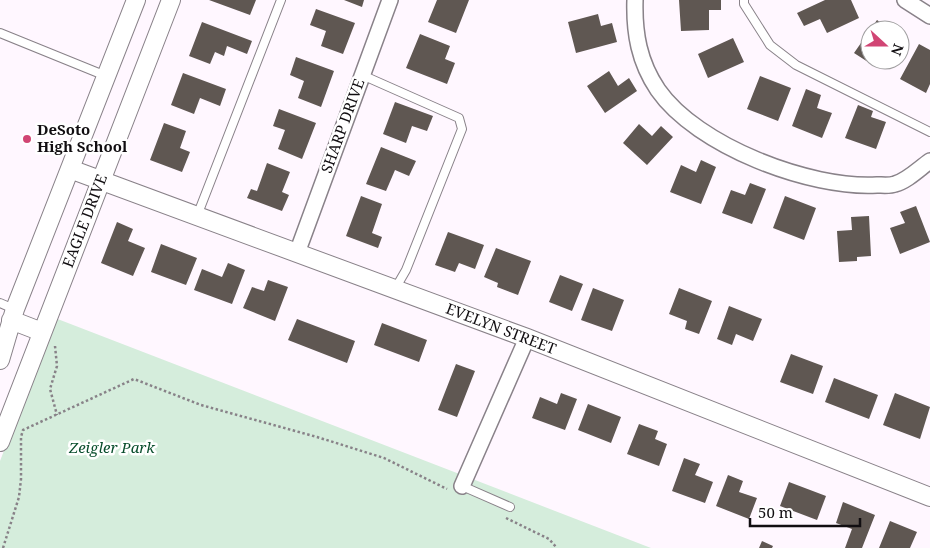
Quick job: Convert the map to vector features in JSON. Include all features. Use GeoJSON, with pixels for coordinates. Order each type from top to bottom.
{"type":"FeatureCollection","features":[{"type":"Feature","properties":{"kind":"street"},"geometry":{"type":"LineString","coordinates":[[0,360],[8,311],[70,169],[136,0]]}},
{"type":"Feature","properties":{"kind":"street","name":"EAGLE DRIVE"},"geometry":{"type":"LineString","coordinates":[[0,442],[48,337],[100,180],[171,0]]}},
{"type":"Feature","properties":{"kind":"street","name":"SHARP DRIVE"},"geometry":{"type":"LineString","coordinates":[[297,253],[390,0]]}},
{"type":"Feature","properties":{"kind":"street"},"geometry":{"type":"LineString","coordinates":[[635,0],[634,22],[638,52],[658,90],[688,122],[740,153],[775,167],[826,182],[857,186],[896,184],[930,161]]}},
{"type":"Feature","properties":{"kind":"street"},"geometry":{"type":"LineString","coordinates":[[905,0],[930,16]]}},
{"type":"Feature","properties":{"kind":"street","name":"EVELYN STREET"},"geometry":{"type":"LineString","coordinates":[[70,169],[527,338],[930,497]]}},
{"type":"Feature","properties":{"kind":"street"},"geometry":{"type":"LineString","coordinates":[[8,311],[48,337]]}},
{"type":"Feature","properties":{"kind":"street"},"geometry":{"type":"LineString","coordinates":[[455,488],[527,338]]}},
{"type":"Feature","properties":{"kind":"lane"},"geometry":{"type":"LineString","coordinates":[[197,216],[281,0]]}},
{"type":"Feature","properties":{"kind":"lane"},"geometry":{"type":"LineString","coordinates":[[744,0],[744,4],[770,45],[796,65],[930,132]]}},
{"type":"Feature","properties":{"kind":"lane"},"geometry":{"type":"LineString","coordinates":[[0,33],[106,76]]}},
{"type":"Feature","properties":{"kind":"lane"},"geometry":{"type":"LineString","coordinates":[[362,75],[459,118],[462,129],[406,270],[395,289]]}},
{"type":"Feature","properties":{"kind":"lane"},"geometry":{"type":"LineString","coordinates":[[455,488],[510,507]]}},
{"type":"Feature","properties":{"kind":"path"},"geometry":{"type":"LineString","coordinates":[[48,337],[56,366],[50,389],[57,414]]}},
{"type":"Feature","properties":{"kind":"path"},"geometry":{"type":"LineString","coordinates":[[3,548],[19,497],[22,432],[128,381],[140,380],[201,405],[384,458],[455,488]]}},
{"type":"Feature","properties":{"kind":"path"},"geometry":{"type":"LineString","coordinates":[[499,515],[549,539],[557,548]]}},
{"type":"Feature","properties":{"kind":"green space","name":"Zeigler Park"},"geometry":{"type":"Polygon","coordinates":[[[55,318],[651,548],[0,548],[0,461],[55,318]]]}},
{"type":"Feature","properties":{"kind":"building"},"geometry":{"type":"Polygon","coordinates":[[[209,0],[256,0],[250,15],[209,0]]]}},
{"type":"Feature","properties":{"kind":"building"},"geometry":{"type":"Polygon","coordinates":[[[344,0],[364,0],[362,7],[344,0]]]}},
{"type":"Feature","properties":{"kind":"building"},"geometry":{"type":"Polygon","coordinates":[[[437,0],[469,0],[456,33],[428,22],[437,0]]]}},
{"type":"Feature","properties":{"kind":"building"},"geometry":{"type":"Polygon","coordinates":[[[679,0],[721,0],[721,10],[709,10],[709,30],[681,31],[679,0]]]}},
{"type":"Feature","properties":{"kind":"building"},"geometry":{"type":"Polygon","coordinates":[[[825,0],[851,0],[859,18],[827,33],[820,19],[804,26],[797,13],[825,0]]]}},
{"type":"Feature","properties":{"kind":"building"},"geometry":{"type":"Polygon","coordinates":[[[316,9],[355,23],[343,54],[321,46],[326,31],[310,25],[316,9]]]}},
{"type":"Feature","properties":{"kind":"building"},"geometry":{"type":"Polygon","coordinates":[[[598,14],[601,26],[612,23],[617,42],[576,53],[568,22],[598,14]]]}},
{"type":"Feature","properties":{"kind":"building"},"geometry":{"type":"Polygon","coordinates":[[[202,22],[252,41],[247,54],[227,46],[224,56],[215,52],[210,64],[189,56],[202,22]]]}},
{"type":"Feature","properties":{"kind":"building"},"geometry":{"type":"Polygon","coordinates":[[[420,34],[450,46],[445,59],[455,63],[447,84],[406,68],[420,34]]]}},
{"type":"Feature","properties":{"kind":"building"},"geometry":{"type":"Polygon","coordinates":[[[733,38],[744,62],[708,78],[698,54],[733,38]]]}},
{"type":"Feature","properties":{"kind":"building"},"geometry":{"type":"Polygon","coordinates":[[[860,44],[860,57],[854,53],[860,44]]]}},
{"type":"Feature","properties":{"kind":"building"},"geometry":{"type":"Polygon","coordinates":[[[919,44],[930,50],[930,84],[926,93],[900,79],[905,70],[910,70],[910,61],[919,44]]]}},
{"type":"Feature","properties":{"kind":"building"},"geometry":{"type":"Polygon","coordinates":[[[296,57],[334,71],[321,107],[298,98],[304,81],[290,75],[296,57]]]}},
{"type":"Feature","properties":{"kind":"building"},"geometry":{"type":"Polygon","coordinates":[[[609,71],[618,86],[629,78],[637,91],[605,113],[587,86],[609,71]]]}},
{"type":"Feature","properties":{"kind":"building"},"geometry":{"type":"Polygon","coordinates":[[[183,73],[226,89],[220,106],[200,98],[194,114],[171,105],[183,73]]]}},
{"type":"Feature","properties":{"kind":"building"},"geometry":{"type":"Polygon","coordinates":[[[760,76],[791,88],[778,121],[747,109],[760,76]]]}},
{"type":"Feature","properties":{"kind":"building"},"geometry":{"type":"Polygon","coordinates":[[[806,89],[821,95],[817,108],[832,113],[822,138],[792,126],[806,89]]]}},
{"type":"Feature","properties":{"kind":"building"},"geometry":{"type":"Polygon","coordinates":[[[395,102],[433,116],[427,131],[412,126],[406,143],[383,134],[395,102]]]}},
{"type":"Feature","properties":{"kind":"building"},"geometry":{"type":"Polygon","coordinates":[[[858,105],[873,111],[871,117],[886,122],[876,149],[845,138],[858,105]]]}},
{"type":"Feature","properties":{"kind":"building"},"geometry":{"type":"Polygon","coordinates":[[[279,109],[316,123],[302,159],[278,149],[285,130],[273,126],[279,109]]]}},
{"type":"Feature","properties":{"kind":"building"},"geometry":{"type":"Polygon","coordinates":[[[164,123],[186,131],[180,148],[190,152],[182,172],[150,160],[164,123]]]}},
{"type":"Feature","properties":{"kind":"building"},"geometry":{"type":"Polygon","coordinates":[[[639,124],[652,136],[661,126],[673,137],[647,165],[623,143],[639,124]]]}},
{"type":"Feature","properties":{"kind":"building"},"geometry":{"type":"Polygon","coordinates":[[[381,147],[416,161],[409,176],[395,170],[386,191],[366,184],[381,147]]]}},
{"type":"Feature","properties":{"kind":"building"},"geometry":{"type":"Polygon","coordinates":[[[701,160],[716,167],[701,204],[670,192],[681,165],[696,172],[701,160]]]}},
{"type":"Feature","properties":{"kind":"building"},"geometry":{"type":"Polygon","coordinates":[[[267,163],[290,172],[282,192],[289,195],[282,211],[247,198],[251,189],[257,191],[267,163]]]}},
{"type":"Feature","properties":{"kind":"building"},"geometry":{"type":"Polygon","coordinates":[[[750,183],[766,189],[752,224],[722,213],[731,190],[745,195],[750,183]]]}},
{"type":"Feature","properties":{"kind":"building"},"geometry":{"type":"Polygon","coordinates":[[[361,196],[382,204],[372,233],[382,237],[378,248],[346,236],[361,196]]]}},
{"type":"Feature","properties":{"kind":"building"},"geometry":{"type":"Polygon","coordinates":[[[785,196],[816,208],[804,240],[773,228],[785,196]]]}},
{"type":"Feature","properties":{"kind":"building"},"geometry":{"type":"Polygon","coordinates":[[[916,206],[930,242],[900,254],[890,228],[905,223],[900,212],[916,206]]]}},
{"type":"Feature","properties":{"kind":"building"},"geometry":{"type":"Polygon","coordinates":[[[869,216],[871,256],[857,257],[857,261],[839,262],[837,231],[852,230],[851,217],[869,216]]]}},
{"type":"Feature","properties":{"kind":"building"},"geometry":{"type":"Polygon","coordinates":[[[117,222],[133,229],[128,241],[145,248],[133,276],[101,263],[117,222]]]}},
{"type":"Feature","properties":{"kind":"building"},"geometry":{"type":"Polygon","coordinates":[[[448,232],[484,245],[475,269],[459,263],[455,272],[435,265],[448,232]]]}},
{"type":"Feature","properties":{"kind":"building"},"geometry":{"type":"Polygon","coordinates":[[[161,244],[197,258],[186,285],[151,272],[161,244]]]}},
{"type":"Feature","properties":{"kind":"building"},"geometry":{"type":"Polygon","coordinates":[[[496,248],[531,261],[518,295],[497,287],[498,283],[484,277],[496,248]]]}},
{"type":"Feature","properties":{"kind":"building"},"geometry":{"type":"Polygon","coordinates":[[[228,263],[245,270],[232,304],[194,290],[202,269],[222,277],[228,263]]]}},
{"type":"Feature","properties":{"kind":"building"},"geometry":{"type":"Polygon","coordinates":[[[560,275],[583,284],[572,311],[549,302],[560,275]]]}},
{"type":"Feature","properties":{"kind":"building"},"geometry":{"type":"Polygon","coordinates":[[[268,280],[288,287],[275,321],[243,308],[252,287],[264,291],[268,280]]]}},
{"type":"Feature","properties":{"kind":"building"},"geometry":{"type":"Polygon","coordinates":[[[593,288],[624,300],[612,331],[581,320],[593,288]]]}},
{"type":"Feature","properties":{"kind":"building"},"geometry":{"type":"Polygon","coordinates":[[[679,288],[712,301],[699,334],[685,329],[687,321],[669,314],[679,288]]]}},
{"type":"Feature","properties":{"kind":"building"},"geometry":{"type":"Polygon","coordinates":[[[729,306],[762,319],[753,341],[736,334],[732,345],[717,339],[729,306]]]}},
{"type":"Feature","properties":{"kind":"building"},"geometry":{"type":"Polygon","coordinates":[[[297,319],[355,341],[347,363],[288,340],[297,319]]]}},
{"type":"Feature","properties":{"kind":"building"},"geometry":{"type":"Polygon","coordinates":[[[382,323],[427,340],[419,362],[374,345],[382,323]]]}},
{"type":"Feature","properties":{"kind":"building"},"geometry":{"type":"Polygon","coordinates":[[[791,354],[823,366],[813,394],[780,382],[791,354]]]}},
{"type":"Feature","properties":{"kind":"building"},"geometry":{"type":"Polygon","coordinates":[[[456,364],[475,371],[457,417],[438,410],[456,364]]]}},
{"type":"Feature","properties":{"kind":"building"},"geometry":{"type":"Polygon","coordinates":[[[834,378],[878,395],[869,419],[825,402],[834,378]]]}},
{"type":"Feature","properties":{"kind":"building"},"geometry":{"type":"Polygon","coordinates":[[[561,393],[577,399],[565,430],[532,418],[540,397],[557,404],[561,393]]]}},
{"type":"Feature","properties":{"kind":"building"},"geometry":{"type":"Polygon","coordinates":[[[895,393],[930,407],[920,439],[883,425],[895,393]]]}},
{"type":"Feature","properties":{"kind":"building"},"geometry":{"type":"Polygon","coordinates":[[[588,404],[621,417],[611,443],[578,430],[588,404]]]}},
{"type":"Feature","properties":{"kind":"building"},"geometry":{"type":"Polygon","coordinates":[[[639,424],[658,431],[655,439],[667,444],[659,466],[627,454],[639,424]]]}},
{"type":"Feature","properties":{"kind":"building"},"geometry":{"type":"Polygon","coordinates":[[[684,458],[700,464],[695,475],[713,482],[705,503],[672,491],[684,458]]]}},
{"type":"Feature","properties":{"kind":"building"},"geometry":{"type":"Polygon","coordinates":[[[728,475],[743,481],[739,492],[757,498],[749,519],[716,506],[728,475]]]}},
{"type":"Feature","properties":{"kind":"building"},"geometry":{"type":"Polygon","coordinates":[[[789,482],[826,496],[817,520],[780,506],[789,482]]]}},
{"type":"Feature","properties":{"kind":"building"},"geometry":{"type":"Polygon","coordinates":[[[843,502],[875,515],[862,548],[845,548],[852,529],[836,523],[843,502]]]}},
{"type":"Feature","properties":{"kind":"building"},"geometry":{"type":"Polygon","coordinates":[[[890,521],[917,532],[910,548],[879,548],[890,521]]]}},
{"type":"Feature","properties":{"kind":"building"},"geometry":{"type":"Polygon","coordinates":[[[762,541],[773,546],[772,548],[759,548],[762,541]]]}},
{"type":"Feature","properties":{"kind":"place","name":"DeSoto High School"},"geometry":{"type":"Point","coordinates":[27,139]}}]}
